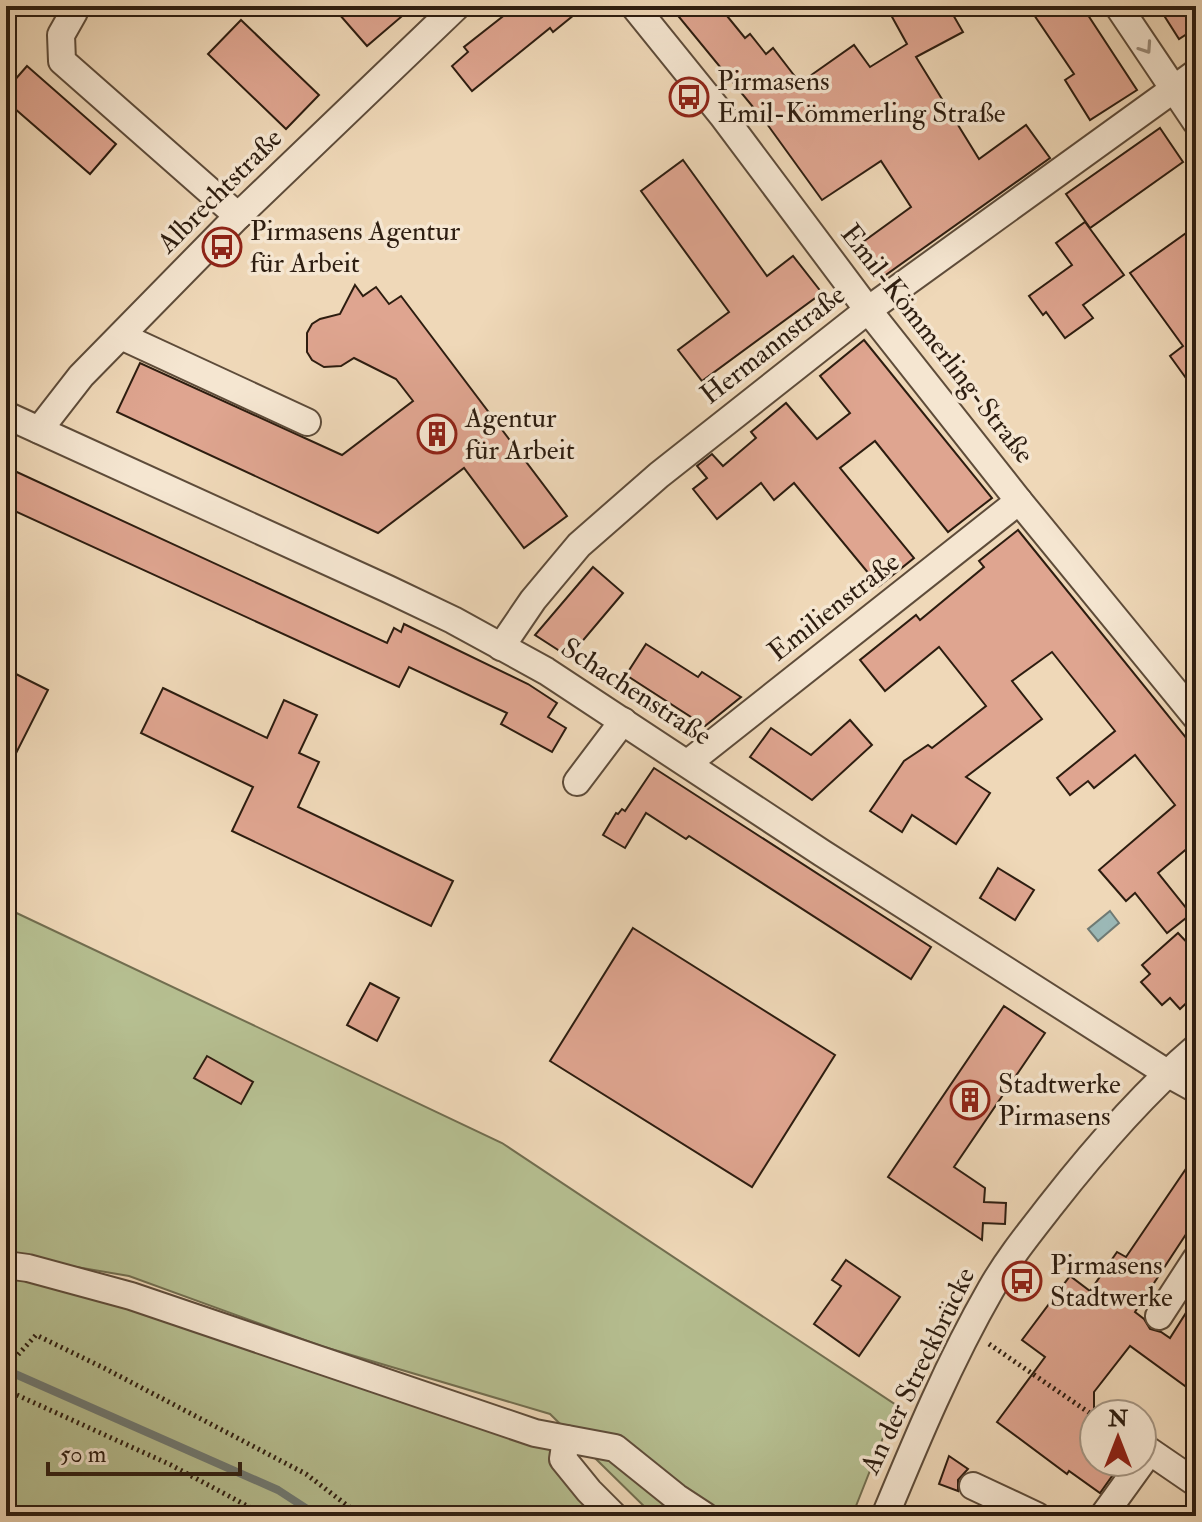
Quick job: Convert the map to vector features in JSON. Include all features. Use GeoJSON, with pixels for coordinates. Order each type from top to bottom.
{"type":"FeatureCollection","features":[{"type":"Feature","properties":{"kind":"street"},"geometry":{"type":"LineString","coordinates":[[73,6],[74,12],[61,35],[62,61],[238,216]]}},
{"type":"Feature","properties":{"kind":"street","name":"Albrechtstraße"},"geometry":{"type":"LineString","coordinates":[[39,430],[81,376],[238,216],[457,6]]}},
{"type":"Feature","properties":{"kind":"street","name":"Emil-Kömmerling-Straße"},"geometry":{"type":"LineString","coordinates":[[634,6],[722,115],[868,310],[1196,717]]}},
{"type":"Feature","properties":{"kind":"street"},"geometry":{"type":"LineString","coordinates":[[1118,6],[1196,122]]}},
{"type":"Feature","properties":{"kind":"street","name":"Hermannstraße"},"geometry":{"type":"LineString","coordinates":[[501,647],[533,600],[579,545],[659,475],[868,310],[1196,73]]}},
{"type":"Feature","properties":{"kind":"street"},"geometry":{"type":"LineString","coordinates":[[121,336],[307,422]]}},
{"type":"Feature","properties":{"kind":"street","name":"Schachenstraße"},"geometry":{"type":"LineString","coordinates":[[6,415],[388,589],[546,671],[822,853],[1196,1089]]}},
{"type":"Feature","properties":{"kind":"street","name":"Emilienstraße"},"geometry":{"type":"LineString","coordinates":[[688,763],[1019,501]]}},
{"type":"Feature","properties":{"kind":"street"},"geometry":{"type":"LineString","coordinates":[[577,782],[623,721]]}},
{"type":"Feature","properties":{"kind":"street","name":"An der Streckbrücke"},"geometry":{"type":"LineString","coordinates":[[885,1516],[929,1411],[968,1329],[993,1286],[1074,1175],[1167,1073],[1196,1048]]}},
{"type":"Feature","properties":{"kind":"street"},"geometry":{"type":"LineString","coordinates":[[1159,1316],[1196,1259]]}},
{"type":"Feature","properties":{"kind":"street"},"geometry":{"type":"LineString","coordinates":[[6,1265],[131,1296],[522,1428],[615,1448],[705,1516]]}},
{"type":"Feature","properties":{"kind":"street"},"geometry":{"type":"LineString","coordinates":[[566,1439],[563,1459],[614,1516]]}},
{"type":"Feature","properties":{"kind":"street"},"geometry":{"type":"LineString","coordinates":[[1158,1463],[1196,1483]]}},
{"type":"Feature","properties":{"kind":"street"},"geometry":{"type":"LineString","coordinates":[[1103,1516],[1129,1478]]}},
{"type":"Feature","properties":{"kind":"street"},"geometry":{"type":"LineString","coordinates":[[973,1486],[1037,1516]]}},
{"type":"Feature","properties":{"kind":"path"},"geometry":{"type":"LineString","coordinates":[[968,1329],[1078,1405]]}},
{"type":"Feature","properties":{"kind":"path"},"geometry":{"type":"LineString","coordinates":[[6,1368],[36,1335],[306,1474],[361,1516]]}},
{"type":"Feature","properties":{"kind":"path"},"geometry":{"type":"LineString","coordinates":[[6,1390],[171,1465],[266,1516]]}},
{"type":"Feature","properties":{"kind":"green space"},"geometry":{"type":"Polygon","coordinates":[[[6,908],[502,1143],[896,1405],[852,1516],[654,1516],[550,1414],[321,1346],[129,1276],[6,1255],[6,908]]]}},
{"type":"Feature","properties":{"kind":"green space"},"geometry":{"type":"Polygon","coordinates":[[[6,1274],[66,1282],[555,1445],[563,1459],[632,1516],[6,1516],[6,1274]]]}},
{"type":"Feature","properties":{"kind":"water"},"geometry":{"type":"Polygon","coordinates":[[[1110,911],[1119,923],[1098,941],[1088,929],[1110,911]]]}},
{"type":"Feature","properties":{"kind":"building"},"geometry":{"type":"Polygon","coordinates":[[[332,6],[391,6],[401,17],[367,46],[332,6]]]}},
{"type":"Feature","properties":{"kind":"building"},"geometry":{"type":"Polygon","coordinates":[[[516,6],[585,6],[553,32],[550,28],[472,91],[452,66],[468,52],[464,47],[516,6]]]}},
{"type":"Feature","properties":{"kind":"building"},"geometry":{"type":"Polygon","coordinates":[[[670,6],[719,6],[745,38],[750,34],[766,54],[773,48],[800,83],[854,45],[870,67],[907,44],[886,6],[948,6],[963,32],[916,57],[979,159],[1026,125],[1050,158],[880,279],[856,247],[911,207],[881,161],[822,200],[767,124],[670,6]]]}},
{"type":"Feature","properties":{"kind":"building"},"geometry":{"type":"Polygon","coordinates":[[[1028,6],[1082,6],[1137,90],[1090,120],[1065,80],[1074,74],[1028,6]]]}},
{"type":"Feature","properties":{"kind":"building"},"geometry":{"type":"Polygon","coordinates":[[[1158,6],[1196,6],[1196,28],[1179,39],[1158,6]]]}},
{"type":"Feature","properties":{"kind":"building"},"geometry":{"type":"Polygon","coordinates":[[[241,20],[319,95],[286,129],[208,54],[241,20]]]}},
{"type":"Feature","properties":{"kind":"building"},"geometry":{"type":"Polygon","coordinates":[[[27,66],[116,144],[90,174],[6,101],[6,90],[27,66]]]}},
{"type":"Feature","properties":{"kind":"building"},"geometry":{"type":"Polygon","coordinates":[[[1160,128],[1183,162],[1090,228],[1066,194],[1160,128]]]}},
{"type":"Feature","properties":{"kind":"building"},"geometry":{"type":"Polygon","coordinates":[[[683,160],[767,276],[793,256],[822,293],[702,381],[678,350],[729,312],[641,191],[683,160]]]}},
{"type":"Feature","properties":{"kind":"building"},"geometry":{"type":"Polygon","coordinates":[[[1085,222],[1124,275],[1083,305],[1093,318],[1065,338],[1046,312],[1043,315],[1029,296],[1072,265],[1056,243],[1085,222]]]}},
{"type":"Feature","properties":{"kind":"building"},"geometry":{"type":"Polygon","coordinates":[[[1196,226],[1196,392],[1170,356],[1183,346],[1130,273],[1196,226]]]}},
{"type":"Feature","properties":{"kind":"building","name":"Agentur für Arbeit"},"geometry":{"type":"Polygon","coordinates":[[[355,285],[363,296],[376,287],[389,304],[401,296],[567,516],[524,548],[464,468],[378,533],[117,412],[140,363],[342,455],[413,401],[396,379],[354,358],[341,366],[324,367],[312,360],[307,352],[307,333],[312,324],[340,314],[355,285]]]}},
{"type":"Feature","properties":{"kind":"building"},"geometry":{"type":"Polygon","coordinates":[[[864,340],[992,498],[948,532],[875,441],[840,468],[914,558],[879,586],[794,483],[774,500],[761,483],[717,519],[693,489],[707,478],[697,466],[712,454],[723,466],[756,438],[751,432],[786,403],[817,439],[850,413],[820,376],[864,340]]]}},
{"type":"Feature","properties":{"kind":"building"},"geometry":{"type":"Polygon","coordinates":[[[6,467],[387,643],[394,628],[401,632],[404,624],[528,684],[557,703],[548,717],[566,728],[552,752],[501,724],[507,713],[409,667],[399,687],[6,507],[6,467]]]}},
{"type":"Feature","properties":{"kind":"building"},"geometry":{"type":"Polygon","coordinates":[[[1018,530],[1196,750],[1196,841],[1158,873],[1191,914],[1167,933],[1135,893],[1126,901],[1099,870],[1175,805],[1135,755],[1094,788],[1088,781],[1070,795],[1057,778],[1115,731],[1052,652],[1012,681],[1042,719],[966,777],[990,793],[956,844],[912,815],[902,832],[870,811],[904,761],[928,745],[932,748],[986,706],[939,647],[885,691],[860,660],[916,615],[920,620],[984,567],[979,561],[1018,530]]]}},
{"type":"Feature","properties":{"kind":"building"},"geometry":{"type":"Polygon","coordinates":[[[593,567],[623,593],[569,657],[535,635],[593,567]]]}},
{"type":"Feature","properties":{"kind":"building"},"geometry":{"type":"Polygon","coordinates":[[[646,644],[698,677],[702,672],[741,697],[705,726],[626,675],[646,644]]]}},
{"type":"Feature","properties":{"kind":"building"},"geometry":{"type":"Polygon","coordinates":[[[6,669],[48,690],[6,773],[6,669]]]}},
{"type":"Feature","properties":{"kind":"building"},"geometry":{"type":"Polygon","coordinates":[[[163,688],[267,738],[284,700],[317,715],[299,753],[319,762],[298,807],[453,881],[431,926],[232,831],[253,787],[141,733],[163,688]]]}},
{"type":"Feature","properties":{"kind":"building"},"geometry":{"type":"Polygon","coordinates":[[[850,720],[872,745],[812,800],[750,757],[771,728],[811,755],[850,720]]]}},
{"type":"Feature","properties":{"kind":"building"},"geometry":{"type":"Polygon","coordinates":[[[654,768],[931,947],[911,979],[689,836],[686,839],[646,813],[625,848],[603,835],[616,813],[622,809],[625,811],[654,768]]]}},
{"type":"Feature","properties":{"kind":"building"},"geometry":{"type":"Polygon","coordinates":[[[998,868],[1034,890],[1015,920],[980,898],[998,868]]]}},
{"type":"Feature","properties":{"kind":"building"},"geometry":{"type":"Polygon","coordinates":[[[633,928],[835,1055],[752,1187],[550,1061],[633,928]]]}},
{"type":"Feature","properties":{"kind":"building"},"geometry":{"type":"Polygon","coordinates":[[[1178,933],[1196,952],[1196,994],[1180,1009],[1170,998],[1162,1005],[1141,982],[1150,974],[1142,965],[1178,933]]]}},
{"type":"Feature","properties":{"kind":"building"},"geometry":{"type":"Polygon","coordinates":[[[370,983],[399,998],[377,1041],[347,1025],[370,983]]]}},
{"type":"Feature","properties":{"kind":"building","name":"Stadtwerke Pirmasens"},"geometry":{"type":"Polygon","coordinates":[[[1004,1006],[1045,1033],[954,1167],[985,1188],[984,1202],[1006,1203],[1005,1224],[983,1223],[982,1240],[888,1177],[1004,1006]]]}},
{"type":"Feature","properties":{"kind":"building"},"geometry":{"type":"Polygon","coordinates":[[[207,1056],[253,1082],[241,1104],[194,1078],[207,1056]]]}},
{"type":"Feature","properties":{"kind":"building"},"geometry":{"type":"Polygon","coordinates":[[[1196,1154],[1196,1219],[1135,1312],[1150,1329],[1170,1338],[1196,1297],[1196,1394],[1130,1346],[1094,1392],[1094,1398],[1078,1398],[1078,1477],[1069,1471],[1067,1474],[997,1422],[1045,1357],[1022,1340],[1070,1276],[1090,1291],[1117,1252],[1126,1257],[1196,1154]]]}},
{"type":"Feature","properties":{"kind":"building"},"geometry":{"type":"Polygon","coordinates":[[[846,1260],[900,1297],[859,1356],[814,1324],[841,1286],[832,1280],[846,1260]]]}},
{"type":"Feature","properties":{"kind":"building"},"geometry":{"type":"Polygon","coordinates":[[[949,1456],[968,1469],[958,1480],[958,1491],[939,1484],[949,1456]]]}},
{"type":"Feature","properties":{"kind":"building"},"geometry":{"type":"Polygon","coordinates":[[[1079,1478],[1111,1478],[1100,1493],[1079,1478]]]}},
{"type":"Feature","properties":{"kind":"waterway"},"geometry":{"type":"LineString","coordinates":[[6,1370],[278,1490],[318,1516]]}},
{"type":"Feature","properties":{"kind":"place","name":"Pirmasens Emil-Kömmerling Straße"},"geometry":{"type":"Point","coordinates":[689,97]}},
{"type":"Feature","properties":{"kind":"place","name":"Pirmasens Agentur für Arbeit"},"geometry":{"type":"Point","coordinates":[222,247]}},
{"type":"Feature","properties":{"kind":"place","name":"Agentur für Arbeit"},"geometry":{"type":"Point","coordinates":[437,434]}},
{"type":"Feature","properties":{"kind":"place","name":"Stadtwerke Pirmasens"},"geometry":{"type":"Point","coordinates":[970,1100]}},
{"type":"Feature","properties":{"kind":"place","name":"Pirmasens Stadtwerke"},"geometry":{"type":"Point","coordinates":[1022,1281]}}]}
